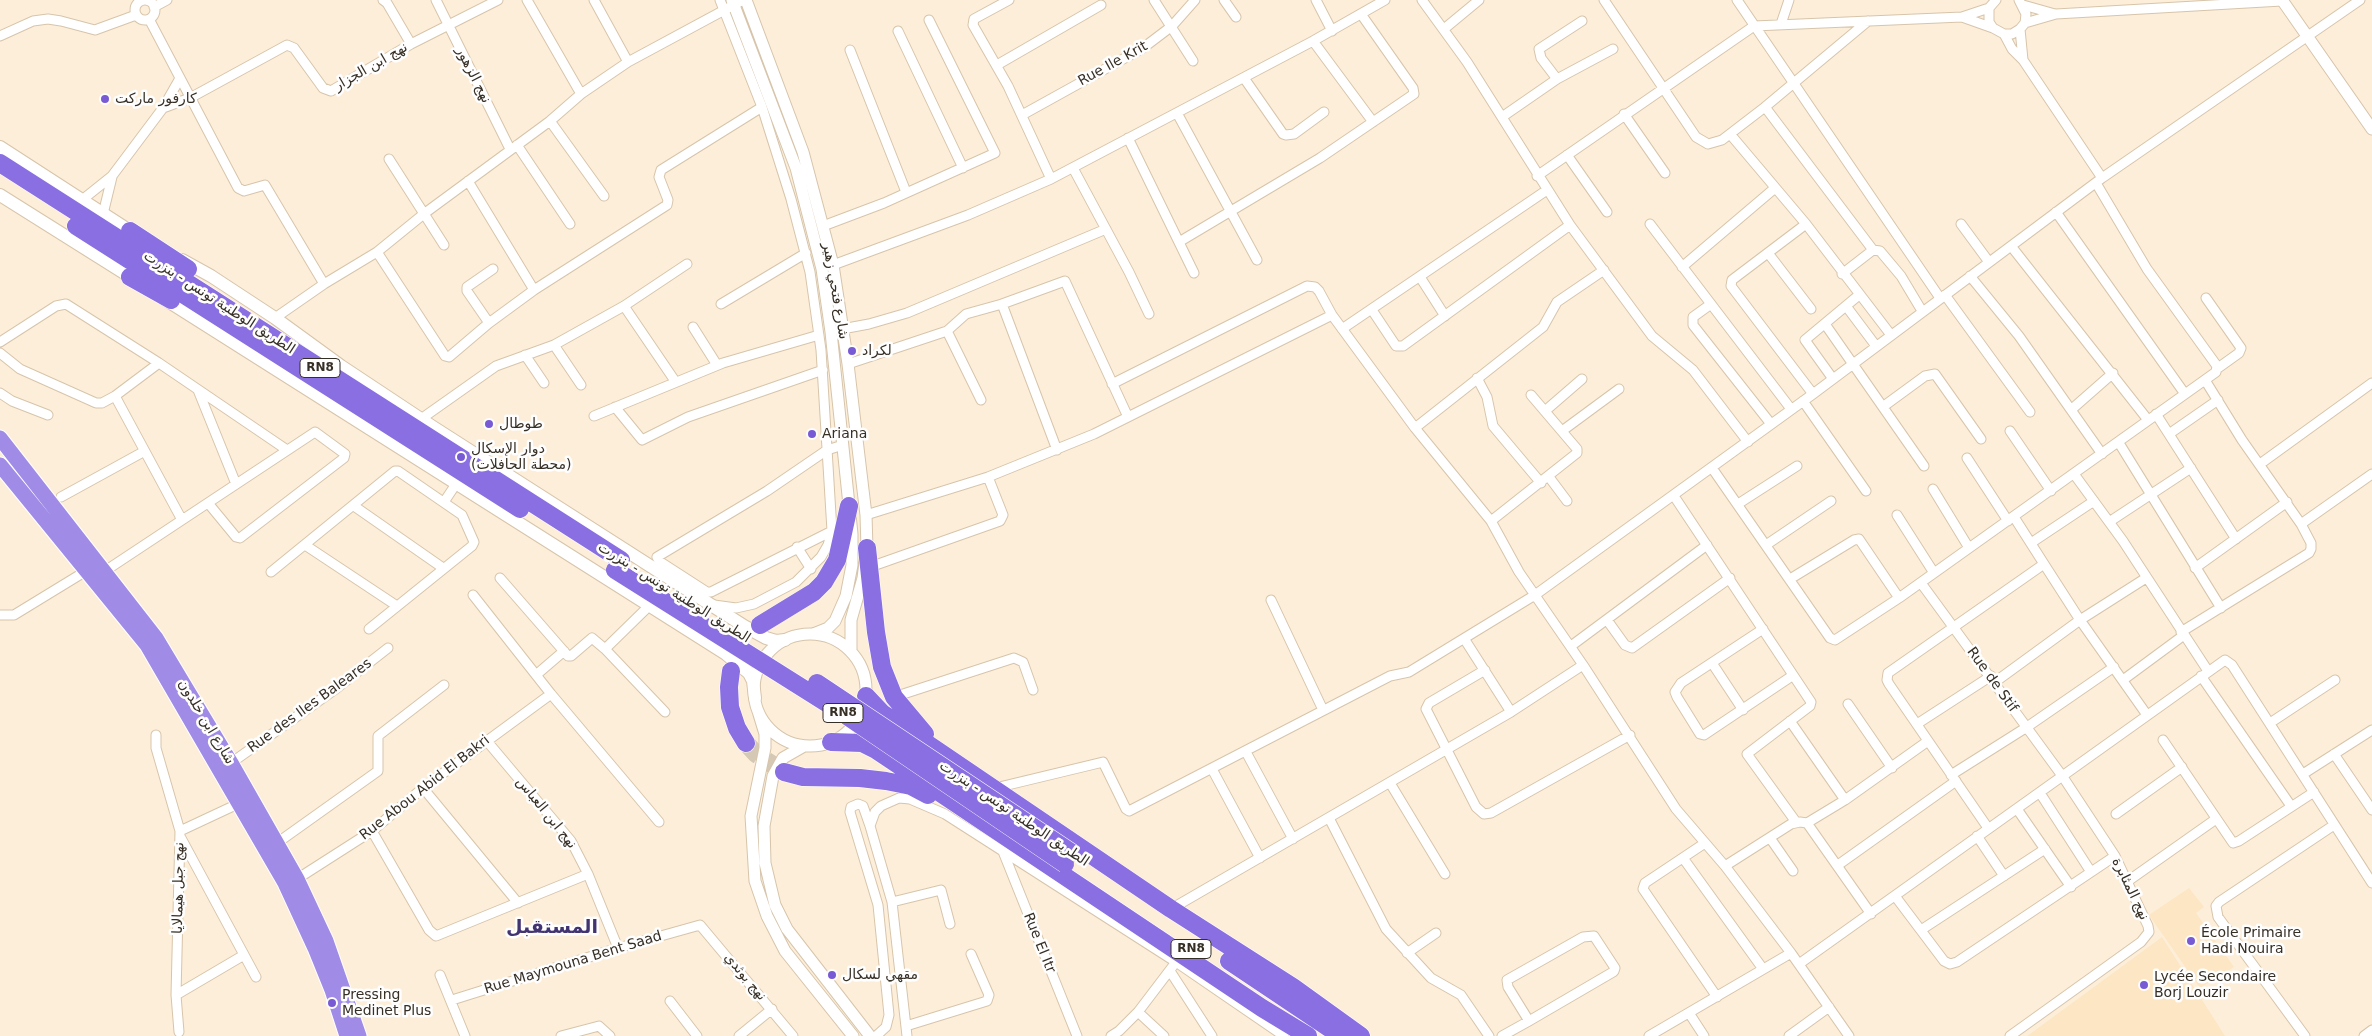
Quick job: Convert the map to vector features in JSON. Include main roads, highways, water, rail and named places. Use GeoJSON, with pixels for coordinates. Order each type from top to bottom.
{"type":"FeatureCollection","features":[{"type":"Feature","properties":{"kind":"highway","name":"الطريق الوطنية تونس - بنزرت"},"geometry":{"type":"LineString","coordinates":[[0,163],[8,183],[398,433],[618,565]]}},
{"type":"Feature","properties":{"kind":"highway","name":"الطريق الوطنية تونس - بنزرت"},"geometry":{"type":"LineString","coordinates":[[8,183],[363,395],[847,716],[1341,1036]]}},
{"type":"Feature","properties":{"kind":"highway"},"geometry":{"type":"LineString","coordinates":[[130,231],[290,339],[363,395]]}},
{"type":"Feature","properties":{"kind":"highway"},"geometry":{"type":"LineString","coordinates":[[130,277],[398,433]]}},
{"type":"Feature","properties":{"kind":"highway","name":"شارع ابن خلدون"},"geometry":{"type":"LineString","coordinates":[[0,438],[156,638],[231,763],[266,847],[301,914],[332,990],[347,1036]]}},
{"type":"Feature","properties":{"kind":"highway","name":"شارع ابن خلدون"},"geometry":{"type":"LineString","coordinates":[[0,465],[147,645],[245,800],[277,843],[297,879],[326,941],[359,1036]]}},
{"type":"Feature","properties":{"kind":"highway"},"geometry":{"type":"LineString","coordinates":[[760,625],[814,592],[824,582],[837,560],[849,506]]}},
{"type":"Feature","properties":{"kind":"highway"},"geometry":{"type":"LineString","coordinates":[[867,548],[878,649],[882,667],[894,697],[927,737],[977,777]]}},
{"type":"Feature","properties":{"kind":"highway"},"geometry":{"type":"LineString","coordinates":[[731,671],[729,687],[730,707],[737,728],[746,743]]}},
{"type":"Feature","properties":{"kind":"highway"},"geometry":{"type":"LineString","coordinates":[[866,696],[882,713],[1171,909],[1293,987],[1361,1036]]}},
{"type":"Feature","properties":{"kind":"highway","name":"RN8"},"geometry":{"type":"LineString","coordinates":[[830,742],[862,743],[876,750],[1262,1008],[1308,1036]]}},
{"type":"Feature","properties":{"kind":"highway","name":"RN8"},"geometry":{"type":"LineString","coordinates":[[784,772],[803,777],[860,778],[911,786],[957,810],[968,812]]}},
{"type":"Feature","properties":{"kind":"highway","name":"الطريق الوطنية تونس - بنزرت"},"geometry":{"type":"LineString","coordinates":[[1069,859],[1276,1006],[1315,1036]]}},
{"type":"Feature","properties":{"kind":"main road"},"geometry":{"type":"LineString","coordinates":[[0,146],[130,231],[211,276],[421,419],[766,638],[776,641],[784,640]]}},
{"type":"Feature","properties":{"kind":"main road"},"geometry":{"type":"LineString","coordinates":[[8,183],[130,277],[726,654],[749,673],[753,681],[755,698]]}},
{"type":"Feature","properties":{"kind":"tunnel"},"geometry":{"type":"LineString","coordinates":[[746,743],[756,754],[784,772]]}},
{"type":"Feature","properties":{"kind":"place","name":"كارفور ماركت"},"geometry":{"type":"Point","coordinates":[105,99]}},
{"type":"Feature","properties":{"kind":"place","name":"لكراد"},"geometry":{"type":"Point","coordinates":[852,351]}},
{"type":"Feature","properties":{"kind":"place","name":"طوطال"},"geometry":{"type":"Point","coordinates":[489,424]}},
{"type":"Feature","properties":{"kind":"place","name":"Ariana"},"geometry":{"type":"Point","coordinates":[812,434]}},
{"type":"Feature","properties":{"kind":"place","name":"دوار الإسكال (محطة الحافلات)"},"geometry":{"type":"Point","coordinates":[461,457]}},
{"type":"Feature","properties":{"kind":"place","name":"École Primaire Hadi Nouira"},"geometry":{"type":"Point","coordinates":[2191,941]}},
{"type":"Feature","properties":{"kind":"place","name":"مقهي لسكال"},"geometry":{"type":"Point","coordinates":[832,975]}},
{"type":"Feature","properties":{"kind":"place","name":"Lycée Secondaire Borj Louzir"},"geometry":{"type":"Point","coordinates":[2144,985]}},
{"type":"Feature","properties":{"kind":"place","name":"Pressing Medinet Plus"},"geometry":{"type":"Point","coordinates":[332,1003]}},
{"type":"Feature","properties":{"kind":"district","name":"المستقبل"},"geometry":{"type":"Point","coordinates":[552,928]}}]}
